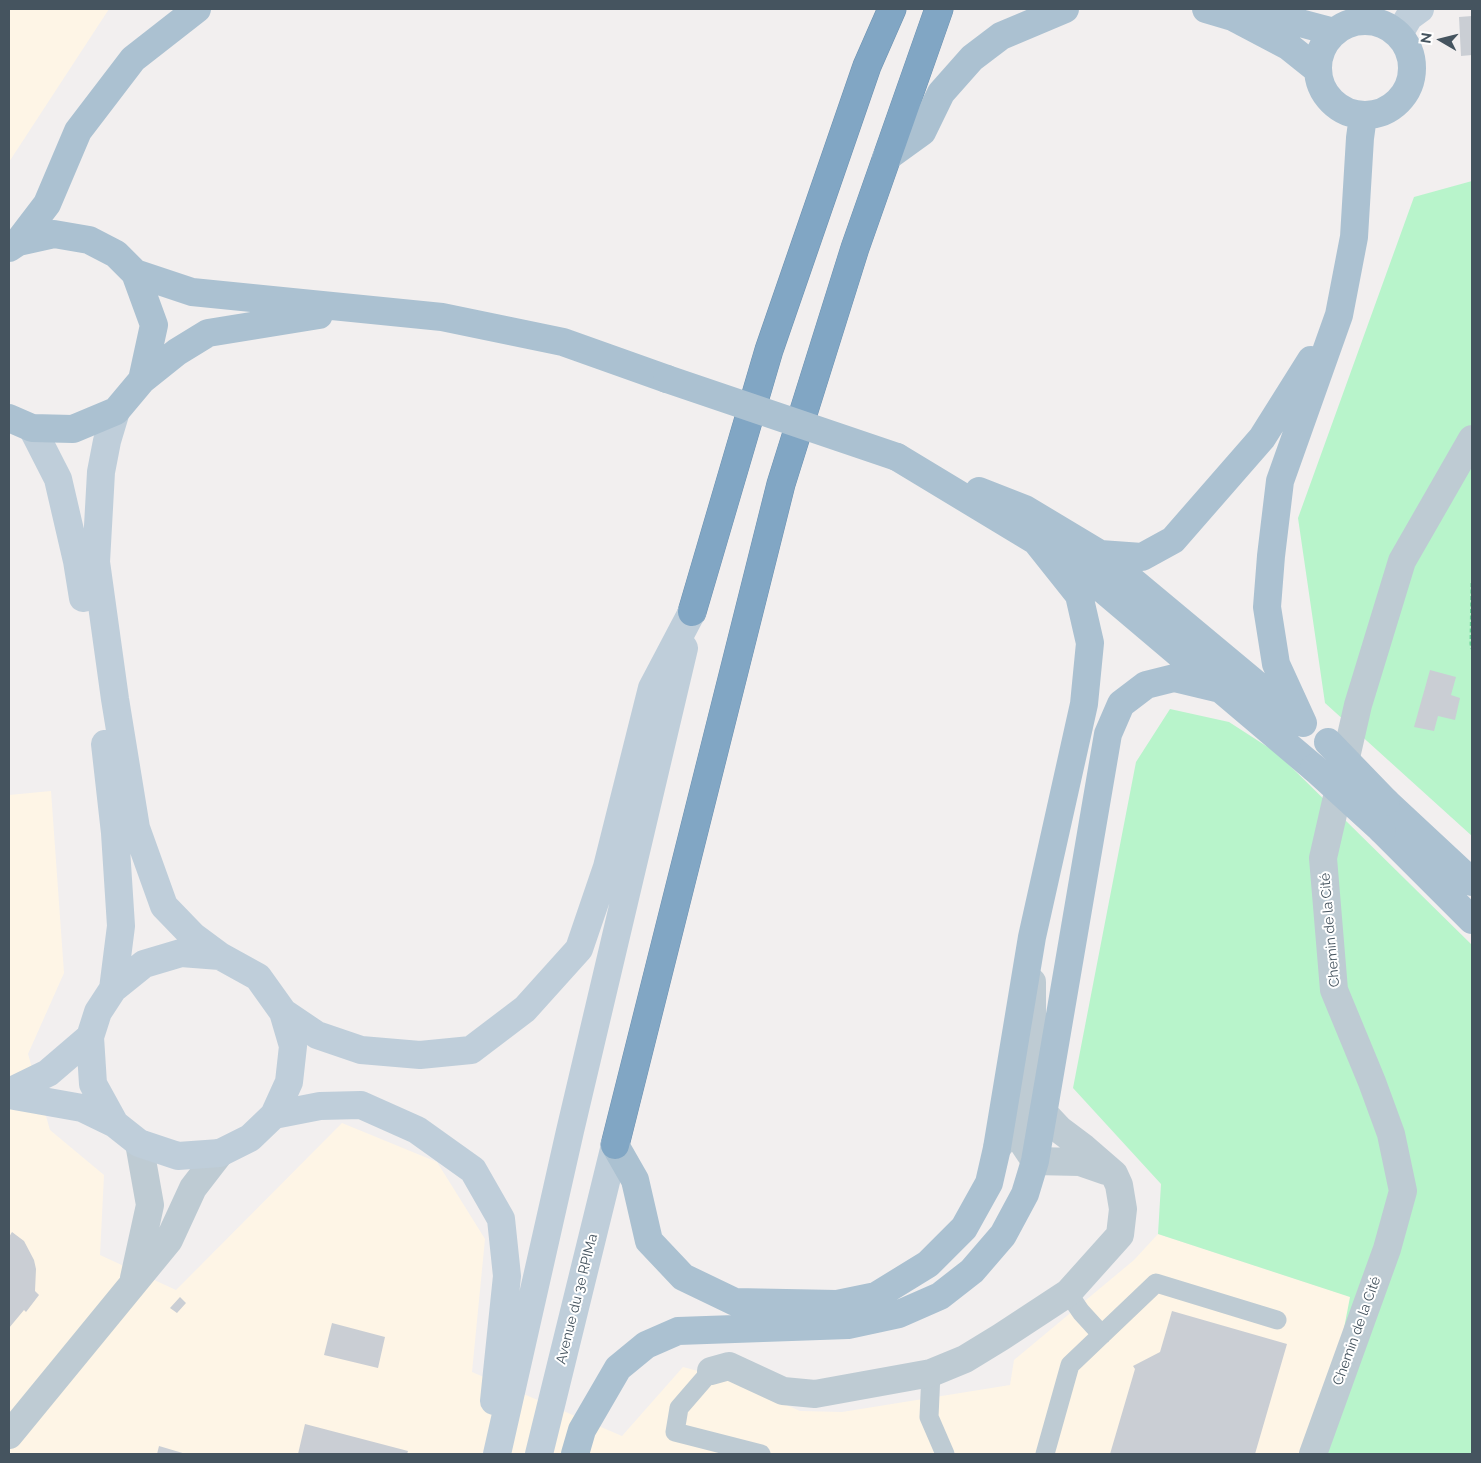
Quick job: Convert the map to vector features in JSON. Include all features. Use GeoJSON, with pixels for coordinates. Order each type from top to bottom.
{"type":"FeatureCollection","features":[{"type":"Feature","properties":{"kind":"highway"},"geometry":{"type":"LineString","coordinates":[[692,612],[769,350],[867,66],[892,9]]}},
{"type":"Feature","properties":{"kind":"highway"},"geometry":{"type":"LineString","coordinates":[[615,1145],[781,484],[856,248],[939,9]]}},
{"type":"Feature","properties":{"kind":"main road"},"geometry":{"type":"LineString","coordinates":[[13,245],[47,204],[78,131],[133,59],[196,9]]}},
{"type":"Feature","properties":{"kind":"main road"},"geometry":{"type":"LineString","coordinates":[[886,158],[922,132],[941,93],[972,58],[1000,36],[1065,9]]}},
{"type":"Feature","properties":{"kind":"main road"},"geometry":{"type":"LineString","coordinates":[[1206,9],[1232,17],[1288,46],[1318,70]]}},
{"type":"Feature","properties":{"kind":"main road"},"geometry":{"type":"LineString","coordinates":[[1258,9],[1285,19],[1334,32]]}},
{"type":"Feature","properties":{"kind":"main road"},"geometry":{"type":"LineString","coordinates":[[1399,34],[1409,17],[1420,9]]}},
{"type":"Feature","properties":{"kind":"main road"},"geometry":{"type":"LineString","coordinates":[[1359,20],[1374,21],[1387,26],[1399,34],[1411,55],[1413,63],[1412,79],[1405,94],[1394,106],[1379,114],[1363,116],[1349,113],[1337,107],[1327,96],[1320,84],[1319,56],[1325,43],[1334,32],[1346,24],[1359,20]]}},
{"type":"Feature","properties":{"kind":"main road"},"geometry":{"type":"LineString","coordinates":[[1303,723],[1276,664],[1268,608],[1270,556],[1280,481],[1338,315],[1354,237],[1363,116]]}},
{"type":"Feature","properties":{"kind":"main road"},"geometry":{"type":"LineString","coordinates":[[13,245],[54,234],[89,240],[116,254],[135,273],[154,325],[142,380]]}},
{"type":"Feature","properties":{"kind":"main road"},"geometry":{"type":"LineString","coordinates":[[135,273],[192,292],[442,317],[563,342],[897,457],[1025,509],[1100,554],[1328,742],[1386,802],[1472,882]]}},
{"type":"Feature","properties":{"kind":"main road"},"geometry":{"type":"LineString","coordinates":[[9,1095],[82,1108],[115,1124],[139,1143],[178,1156],[220,1153],[250,1138],[274,1115],[289,1082],[292,1046],[283,1012],[258,977],[220,956],[193,936],[164,906],[136,828],[115,699],[96,562],[101,472],[107,441],[116,411],[142,380],[177,352],[208,333],[352,309]]}},
{"type":"Feature","properties":{"kind":"main road"},"geometry":{"type":"LineString","coordinates":[[1100,554],[1142,557],[1174,540],[1262,438],[1338,315]]}},
{"type":"Feature","properties":{"kind":"main road"},"geometry":{"type":"LineString","coordinates":[[21,423],[74,429],[116,411]]}},
{"type":"Feature","properties":{"kind":"main road"},"geometry":{"type":"LineString","coordinates":[[21,423],[58,479],[77,561],[101,700],[115,833],[121,926],[113,989]]}},
{"type":"Feature","properties":{"kind":"main road"},"geometry":{"type":"LineString","coordinates":[[897,457],[1036,541],[1106,592],[1314,768],[1382,830],[1472,920]]}},
{"type":"Feature","properties":{"kind":"main road"},"geometry":{"type":"LineString","coordinates":[[615,1145],[635,1180],[649,1241],[683,1277],[735,1302],[837,1304],[876,1296],[928,1264],[964,1228],[989,1183],[1005,1138],[1032,937],[1084,704],[1090,643],[1079,595],[1036,541]]}},
{"type":"Feature","properties":{"kind":"main road"},"geometry":{"type":"LineString","coordinates":[[283,1012],[318,1035],[361,1050],[420,1055],[471,1050],[525,1010],[579,949],[606,866],[652,688],[692,612]]}},
{"type":"Feature","properties":{"kind":"main road"},"geometry":{"type":"LineString","coordinates":[[497,1454],[570,1130],[692,612]]}},
{"type":"Feature","properties":{"kind":"main road"},"geometry":{"type":"LineString","coordinates":[[575,1454],[582,1430],[618,1368],[646,1344],[678,1331],[848,1325],[899,1314],[940,1296],[972,1271],[1003,1234],[1025,1194],[1035,1161],[1108,734],[1121,704],[1146,685],[1174,678],[1220,689]]}},
{"type":"Feature","properties":{"kind":"main road"},"geometry":{"type":"LineString","coordinates":[[115,1124],[93,1084],[90,1037],[98,1012],[113,989],[144,964],[181,953],[220,956]]}},
{"type":"Feature","properties":{"kind":"main road"},"geometry":{"type":"LineString","coordinates":[[9,1092],[48,1073],[90,1037]]}},
{"type":"Feature","properties":{"kind":"main road"},"geometry":{"type":"LineString","coordinates":[[274,1115],[320,1106],[361,1105],[418,1130],[473,1170],[501,1219],[507,1276],[493,1403],[485,1454]]}},
{"type":"Feature","properties":{"kind":"main road","name":"Avenue du 3e RPIMa"},"geometry":{"type":"LineString","coordinates":[[539,1454],[615,1145]]}},
{"type":"Feature","properties":{"kind":"street","name":"Chemin de la Cité"},"geometry":{"type":"LineString","coordinates":[[1313,1454],[1387,1249],[1403,1191],[1391,1134],[1334,990],[1323,858],[1358,705],[1402,561],[1472,439]]}},
{"type":"Feature","properties":{"kind":"street"},"geometry":{"type":"LineString","coordinates":[[710,1371],[729,1366],[783,1391],[815,1394],[931,1374],[965,1359],[1068,1293],[1120,1235],[1123,1209],[1119,1185],[1114,1174],[1060,1130],[1043,1112],[1005,1138],[1035,1161],[1080,1162],[1114,1174]]}},
{"type":"Feature","properties":{"kind":"street"},"geometry":{"type":"LineString","coordinates":[[132,1285],[150,1205],[139,1143]]}},
{"type":"Feature","properties":{"kind":"street"},"geometry":{"type":"LineString","coordinates":[[9,1436],[169,1240],[193,1188],[220,1153]]}},
{"type":"Feature","properties":{"kind":"lane"},"geometry":{"type":"LineString","coordinates":[[1045,1454],[1070,1365],[1156,1283],[1277,1320]]}},
{"type":"Feature","properties":{"kind":"lane"},"geometry":{"type":"LineString","coordinates":[[1068,1293],[1081,1312],[1102,1335]]}},
{"type":"Feature","properties":{"kind":"lane"},"geometry":{"type":"LineString","coordinates":[[710,1371],[679,1408],[674,1432],[761,1454]]}},
{"type":"Feature","properties":{"kind":"lane"},"geometry":{"type":"LineString","coordinates":[[931,1374],[929,1417],[945,1454]]}},
{"type":"Feature","properties":{"kind":"path"},"geometry":{"type":"LineString","coordinates":[[1472,583],[1472,649]]}},
{"type":"Feature","properties":{"kind":"shaded area"},"geometry":{"type":"Polygon","coordinates":[[[9,9],[109,9],[9,162],[9,9]]]}},
{"type":"Feature","properties":{"kind":"shaded area"},"geometry":{"type":"Polygon","coordinates":[[[51,791],[64,973],[28,1054],[50,1130],[104,1175],[100,1255],[176,1290],[342,1123],[437,1162],[485,1239],[472,1372],[622,1436],[683,1367],[728,1379],[800,1411],[842,1412],[1010,1385],[1014,1360],[1134,1260],[1158,1234],[1351,1297],[1320,1454],[9,1454],[9,795],[51,791]]]}},
{"type":"Feature","properties":{"kind":"green space"},"geometry":{"type":"Polygon","coordinates":[[[1472,181],[1472,836],[1325,703],[1298,518],[1414,197],[1472,181]]]}},
{"type":"Feature","properties":{"kind":"green space"},"geometry":{"type":"Polygon","coordinates":[[[1170,709],[1229,722],[1277,753],[1472,945],[1472,1454],[1320,1454],[1350,1297],[1158,1234],[1161,1184],[1073,1088],[1136,762],[1170,709]]]}},
{"type":"Feature","properties":{"kind":"building"},"geometry":{"type":"Polygon","coordinates":[[[1472,16],[1472,55],[1461,56],[1459,17],[1472,16]]]}},
{"type":"Feature","properties":{"kind":"building"},"geometry":{"type":"Polygon","coordinates":[[[1430,670],[1456,677],[1451,695],[1460,698],[1455,720],[1438,716],[1434,731],[1414,727],[1430,670]]]}},
{"type":"Feature","properties":{"kind":"building"},"geometry":{"type":"Polygon","coordinates":[[[12,1232],[24,1241],[34,1260],[36,1269],[35,1291],[39,1295],[26,1312],[24,1310],[9,1328],[9,1237],[12,1232]]]}},
{"type":"Feature","properties":{"kind":"building"},"geometry":{"type":"Polygon","coordinates":[[[180,1297],[186,1303],[177,1313],[170,1308],[180,1297]]]}},
{"type":"Feature","properties":{"kind":"building"},"geometry":{"type":"Polygon","coordinates":[[[1172,1311],[1287,1344],[1255,1454],[1110,1454],[1135,1369],[1133,1366],[1160,1352],[1172,1311]]]}},
{"type":"Feature","properties":{"kind":"building"},"geometry":{"type":"Polygon","coordinates":[[[332,1323],[385,1337],[378,1368],[324,1355],[332,1323]]]}},
{"type":"Feature","properties":{"kind":"building"},"geometry":{"type":"Polygon","coordinates":[[[305,1424],[408,1451],[407,1454],[298,1454],[305,1424]]]}},
{"type":"Feature","properties":{"kind":"building"},"geometry":{"type":"Polygon","coordinates":[[[159,1446],[186,1454],[157,1454],[159,1446]]]}}]}
